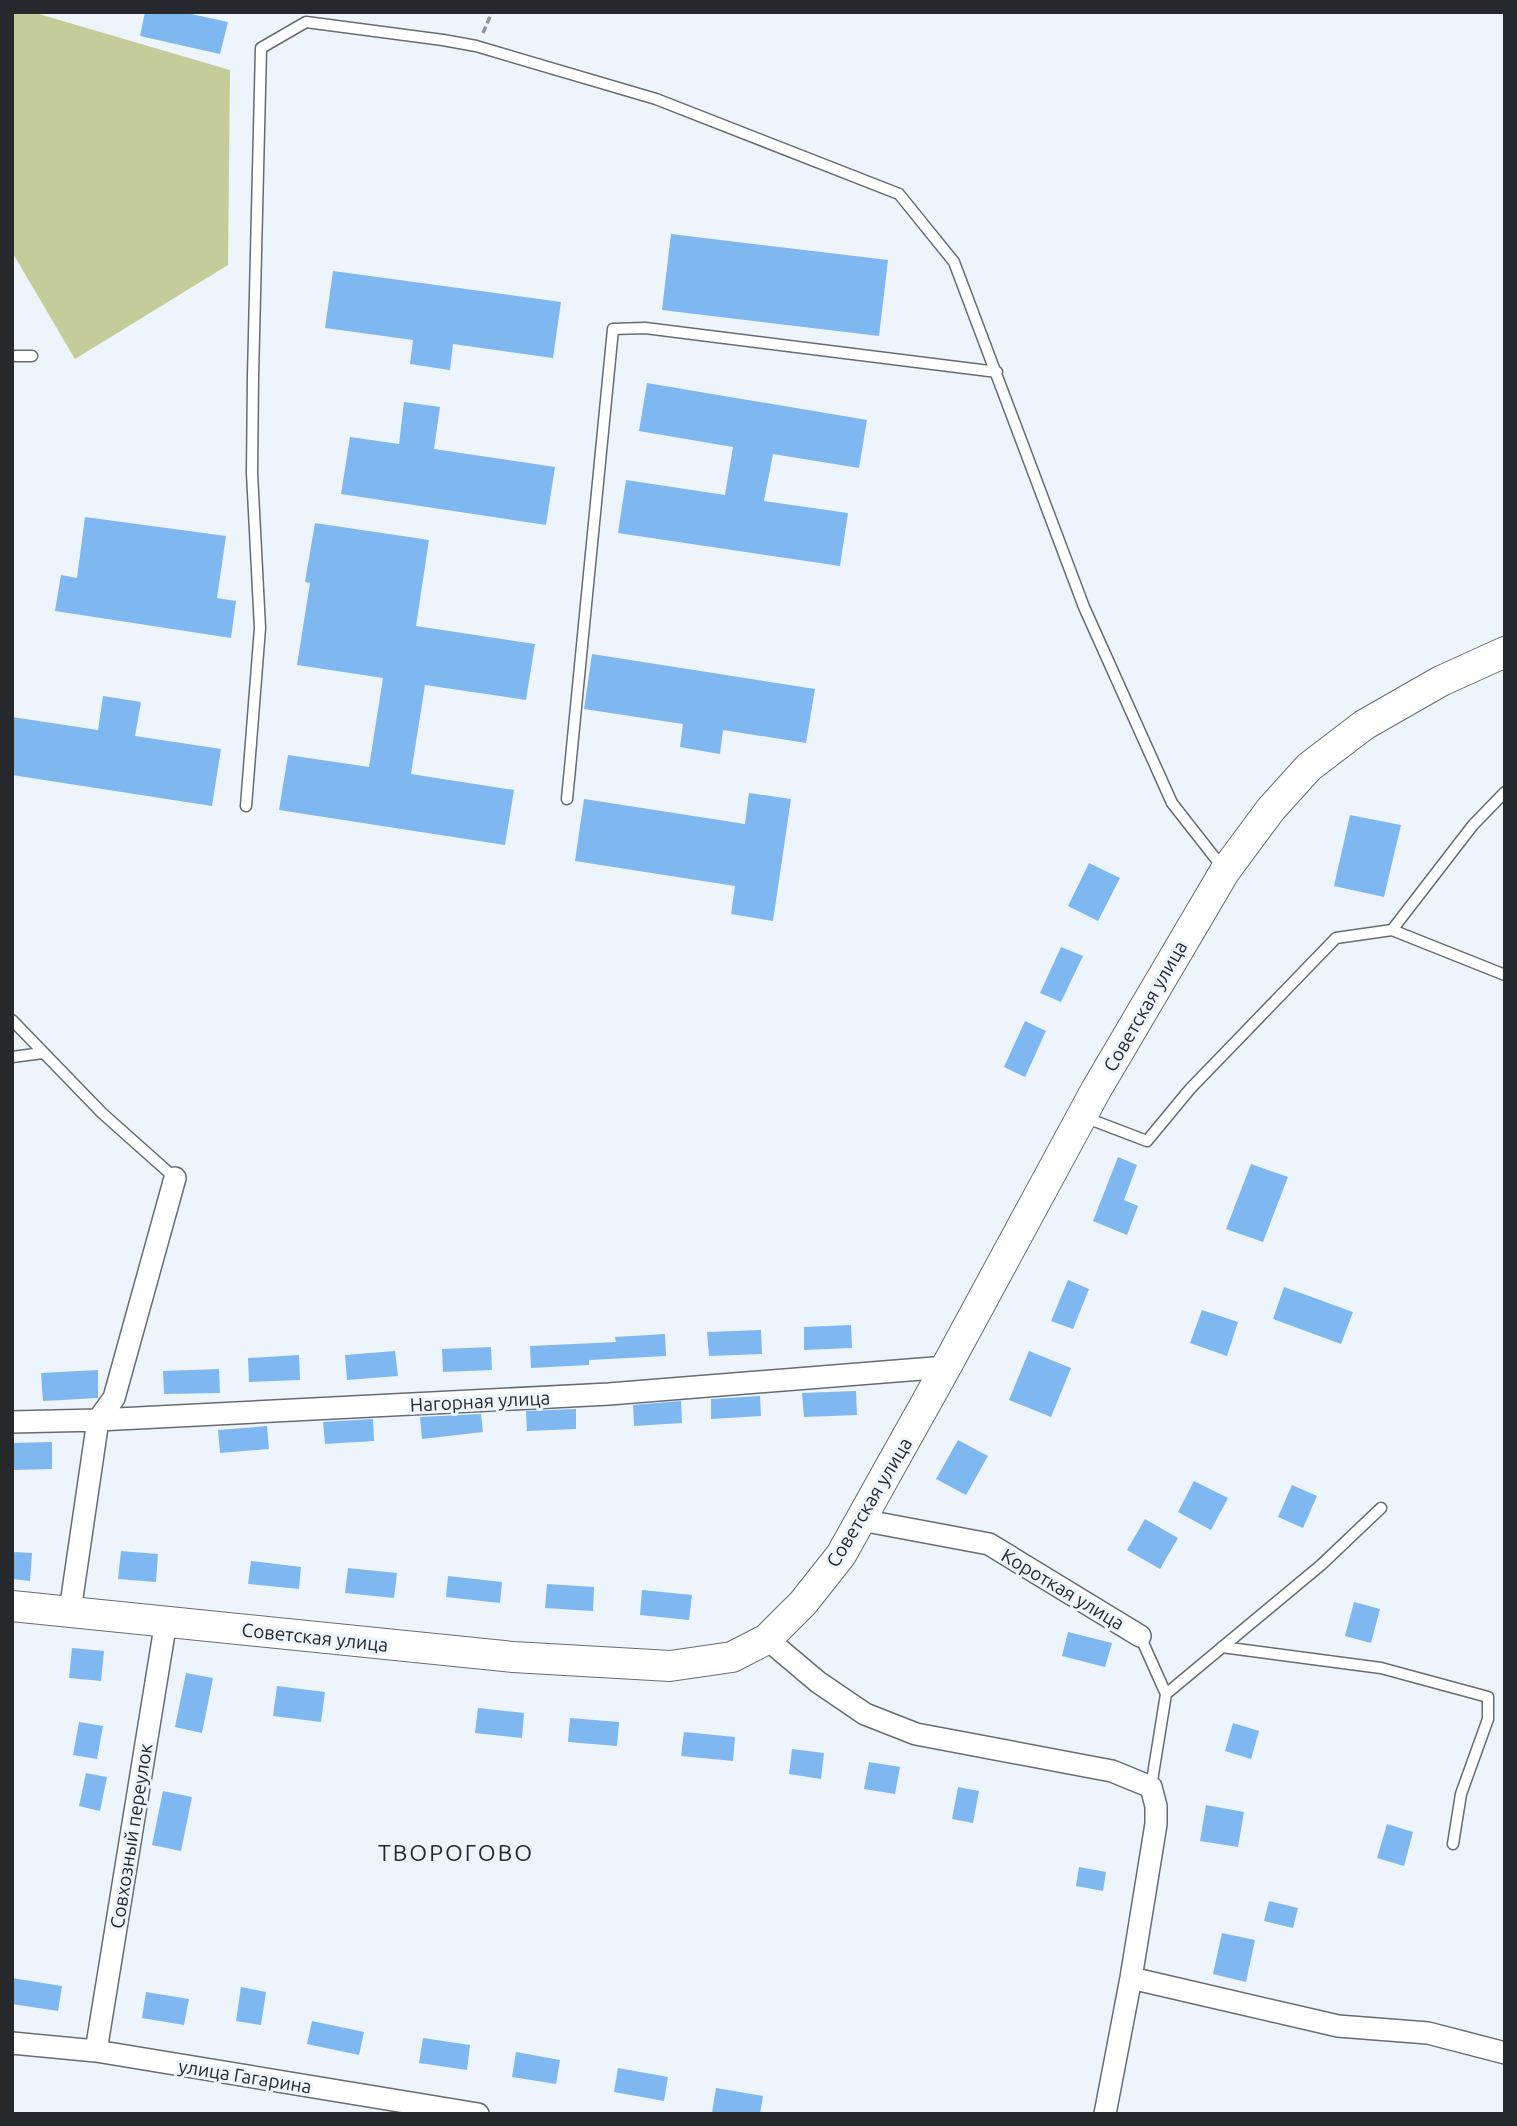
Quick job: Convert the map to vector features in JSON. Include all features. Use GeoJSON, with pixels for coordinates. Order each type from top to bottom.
{"type":"FeatureCollection","features":[{"type":"Feature","properties":{"kind":"street","name":"Советская улица"},"geometry":{"type":"LineString","coordinates":[[12,1606],[513,1657],[670,1666],[732,1657],[767,1639],[803,1603],[841,1555],[1082,1116],[1224,870],[1271,808],[1308,766],[1364,725],[1441,681],[1505,652]]}},
{"type":"Feature","properties":{"kind":"street"},"geometry":{"type":"LineString","coordinates":[[70,1611],[98,1420],[114,1398],[175,1178]]}},
{"type":"Feature","properties":{"kind":"street","name":"Нагорная улица"},"geometry":{"type":"LineString","coordinates":[[12,1422],[609,1394],[946,1367]]}},
{"type":"Feature","properties":{"kind":"street","name":"Короткая улица"},"geometry":{"type":"LineString","coordinates":[[861,1520],[989,1544],[1140,1636]]}},
{"type":"Feature","properties":{"kind":"street","name":"Совхозный переулок"},"geometry":{"type":"LineString","coordinates":[[96,2051],[166,1621]]}},
{"type":"Feature","properties":{"kind":"street"},"geometry":{"type":"LineString","coordinates":[[767,1639],[818,1682],[864,1714],[916,1734],[1112,1771],[1151,1787],[1156,1806],[1156,1824],[1105,2114]]}},
{"type":"Feature","properties":{"kind":"street"},"geometry":{"type":"LineString","coordinates":[[1131,1978],[1338,2026],[1428,2033],[1505,2053]]}},
{"type":"Feature","properties":{"kind":"street","name":"улица Гагарина"},"geometry":{"type":"LineString","coordinates":[[12,2043],[96,2051],[478,2114]]}},
{"type":"Feature","properties":{"kind":"lane"},"geometry":{"type":"LineString","coordinates":[[246,806],[260,628],[252,431],[261,48],[306,22],[476,46],[656,99],[899,194],[954,262],[1084,607],[1172,803],[1224,870]]}},
{"type":"Feature","properties":{"kind":"lane"},"geometry":{"type":"LineString","coordinates":[[567,799],[613,329],[645,328],[997,372]]}},
{"type":"Feature","properties":{"kind":"lane"},"geometry":{"type":"LineString","coordinates":[[12,356],[32,356]]}},
{"type":"Feature","properties":{"kind":"lane"},"geometry":{"type":"LineString","coordinates":[[1392,930],[1473,825],[1505,792]]}},
{"type":"Feature","properties":{"kind":"lane"},"geometry":{"type":"LineString","coordinates":[[1082,1116],[1147,1141],[1190,1089],[1336,938],[1392,930],[1505,975]]}},
{"type":"Feature","properties":{"kind":"lane"},"geometry":{"type":"LineString","coordinates":[[12,1020],[102,1113],[175,1178]]}},
{"type":"Feature","properties":{"kind":"lane"},"geometry":{"type":"LineString","coordinates":[[12,1057],[43,1053]]}},
{"type":"Feature","properties":{"kind":"lane"},"geometry":{"type":"LineString","coordinates":[[1166,1694],[1321,1565],[1381,1508]]}},
{"type":"Feature","properties":{"kind":"lane"},"geometry":{"type":"LineString","coordinates":[[1140,1636],[1166,1694],[1151,1787]]}},
{"type":"Feature","properties":{"kind":"lane"},"geometry":{"type":"LineString","coordinates":[[1222,1647],[1381,1668],[1488,1697],[1488,1719],[1461,1794],[1453,1844]]}},
{"type":"Feature","properties":{"kind":"path"},"geometry":{"type":"LineString","coordinates":[[476,46],[492,12]]}},
{"type":"Feature","properties":{"kind":"green space"},"geometry":{"type":"Polygon","coordinates":[[[12,12],[32,12],[230,70],[228,265],[75,359],[12,252],[12,12]]]}},
{"type":"Feature","properties":{"kind":"building"},"geometry":{"type":"Polygon","coordinates":[[[145,12],[182,12],[228,22],[220,54],[140,36],[145,12]]]}},
{"type":"Feature","properties":{"kind":"building"},"geometry":{"type":"Polygon","coordinates":[[[671,234],[888,260],[879,336],[662,310],[671,234]]]}},
{"type":"Feature","properties":{"kind":"building"},"geometry":{"type":"Polygon","coordinates":[[[333,271],[561,302],[553,358],[453,344],[450,370],[410,364],[413,340],[325,328],[333,271]]]}},
{"type":"Feature","properties":{"kind":"building"},"geometry":{"type":"Polygon","coordinates":[[[647,383],[867,420],[859,468],[773,454],[764,501],[848,513],[840,566],[618,533],[626,480],[725,495],[733,447],[639,431],[647,383]]]}},
{"type":"Feature","properties":{"kind":"building"},"geometry":{"type":"Polygon","coordinates":[[[404,402],[440,407],[434,449],[555,467],[546,525],[341,494],[350,437],[399,444],[404,402]]]}},
{"type":"Feature","properties":{"kind":"building"},"geometry":{"type":"Polygon","coordinates":[[[85,517],[226,536],[217,598],[236,601],[231,638],[55,611],[61,575],[77,578],[85,517]]]}},
{"type":"Feature","properties":{"kind":"building"},"geometry":{"type":"Polygon","coordinates":[[[315,523],[429,540],[416,626],[535,644],[526,700],[425,685],[411,774],[514,790],[505,845],[279,810],[288,755],[369,767],[383,678],[297,665],[310,583],[305,582],[315,523]]]}},
{"type":"Feature","properties":{"kind":"building"},"geometry":{"type":"Polygon","coordinates":[[[592,654],[815,689],[806,743],[723,730],[720,754],[680,747],[683,724],[584,709],[592,654]]]}},
{"type":"Feature","properties":{"kind":"building"},"geometry":{"type":"Polygon","coordinates":[[[103,696],[141,702],[135,736],[221,749],[212,806],[12,775],[12,717],[98,730],[103,696]]]}},
{"type":"Feature","properties":{"kind":"building"},"geometry":{"type":"Polygon","coordinates":[[[749,793],[791,799],[773,921],[731,914],[735,886],[575,861],[584,799],[745,824],[749,793]]]}},
{"type":"Feature","properties":{"kind":"building"},"geometry":{"type":"Polygon","coordinates":[[[1350,815],[1401,825],[1384,897],[1334,886],[1350,815]]]}},
{"type":"Feature","properties":{"kind":"building"},"geometry":{"type":"Polygon","coordinates":[[[1089,863],[1120,878],[1098,921],[1068,906],[1089,863]]]}},
{"type":"Feature","properties":{"kind":"building"},"geometry":{"type":"Polygon","coordinates":[[[1061,947],[1083,956],[1061,1002],[1040,993],[1061,947]]]}},
{"type":"Feature","properties":{"kind":"building"},"geometry":{"type":"Polygon","coordinates":[[[1025,1021],[1046,1031],[1025,1077],[1004,1067],[1025,1021]]]}},
{"type":"Feature","properties":{"kind":"building"},"geometry":{"type":"Polygon","coordinates":[[[1118,1157],[1137,1165],[1124,1200],[1138,1206],[1127,1235],[1093,1221],[1118,1157]]]}},
{"type":"Feature","properties":{"kind":"building"},"geometry":{"type":"Polygon","coordinates":[[[1251,1164],[1288,1177],[1263,1242],[1226,1229],[1251,1164]]]}},
{"type":"Feature","properties":{"kind":"building"},"geometry":{"type":"Polygon","coordinates":[[[1068,1280],[1089,1289],[1073,1329],[1051,1321],[1068,1280]]]}},
{"type":"Feature","properties":{"kind":"building"},"geometry":{"type":"Polygon","coordinates":[[[1284,1287],[1353,1312],[1341,1344],[1273,1319],[1284,1287]]]}},
{"type":"Feature","properties":{"kind":"building"},"geometry":{"type":"Polygon","coordinates":[[[1202,1310],[1238,1322],[1227,1356],[1190,1343],[1202,1310]]]}},
{"type":"Feature","properties":{"kind":"building"},"geometry":{"type":"Polygon","coordinates":[[[851,1325],[852,1348],[804,1350],[804,1327],[851,1325]]]}},
{"type":"Feature","properties":{"kind":"building"},"geometry":{"type":"Polygon","coordinates":[[[761,1330],[762,1354],[709,1356],[707,1332],[761,1330]]]}},
{"type":"Feature","properties":{"kind":"building"},"geometry":{"type":"Polygon","coordinates":[[[665,1334],[666,1356],[589,1360],[589,1365],[531,1368],[530,1346],[616,1342],[615,1337],[665,1334]]]}},
{"type":"Feature","properties":{"kind":"building"},"geometry":{"type":"Polygon","coordinates":[[[491,1347],[492,1370],[443,1372],[442,1349],[491,1347]]]}},
{"type":"Feature","properties":{"kind":"building"},"geometry":{"type":"Polygon","coordinates":[[[395,1351],[398,1376],[347,1380],[345,1355],[395,1351]]]}},
{"type":"Feature","properties":{"kind":"building"},"geometry":{"type":"Polygon","coordinates":[[[1029,1351],[1071,1368],[1051,1417],[1009,1400],[1029,1351]]]}},
{"type":"Feature","properties":{"kind":"building"},"geometry":{"type":"Polygon","coordinates":[[[299,1355],[300,1380],[249,1382],[248,1358],[299,1355]]]}},
{"type":"Feature","properties":{"kind":"building"},"geometry":{"type":"Polygon","coordinates":[[[219,1369],[220,1393],[164,1394],[163,1371],[219,1369]]]}},
{"type":"Feature","properties":{"kind":"building"},"geometry":{"type":"Polygon","coordinates":[[[98,1370],[98,1398],[43,1401],[41,1373],[98,1370]]]}},
{"type":"Feature","properties":{"kind":"building"},"geometry":{"type":"Polygon","coordinates":[[[856,1391],[857,1415],[804,1417],[802,1393],[856,1391]]]}},
{"type":"Feature","properties":{"kind":"building"},"geometry":{"type":"Polygon","coordinates":[[[760,1396],[761,1416],[711,1419],[711,1399],[760,1396]]]}},
{"type":"Feature","properties":{"kind":"building"},"geometry":{"type":"Polygon","coordinates":[[[681,1401],[682,1423],[634,1426],[633,1405],[681,1401]]]}},
{"type":"Feature","properties":{"kind":"building"},"geometry":{"type":"Polygon","coordinates":[[[576,1409],[576,1429],[527,1431],[526,1411],[576,1409]]]}},
{"type":"Feature","properties":{"kind":"building"},"geometry":{"type":"Polygon","coordinates":[[[481,1414],[483,1432],[422,1439],[420,1417],[481,1414]]]}},
{"type":"Feature","properties":{"kind":"building"},"geometry":{"type":"Polygon","coordinates":[[[373,1419],[374,1441],[325,1444],[323,1422],[373,1419]]]}},
{"type":"Feature","properties":{"kind":"building"},"geometry":{"type":"Polygon","coordinates":[[[267,1426],[269,1449],[220,1453],[218,1430],[267,1426]]]}},
{"type":"Feature","properties":{"kind":"building"},"geometry":{"type":"Polygon","coordinates":[[[958,1440],[988,1456],[966,1495],[936,1479],[958,1440]]]}},
{"type":"Feature","properties":{"kind":"building"},"geometry":{"type":"Polygon","coordinates":[[[52,1442],[52,1469],[12,1470],[12,1443],[52,1442]]]}},
{"type":"Feature","properties":{"kind":"building"},"geometry":{"type":"Polygon","coordinates":[[[1194,1481],[1228,1498],[1211,1530],[1178,1512],[1194,1481]]]}},
{"type":"Feature","properties":{"kind":"building"},"geometry":{"type":"Polygon","coordinates":[[[1292,1485],[1317,1496],[1303,1528],[1278,1517],[1292,1485]]]}},
{"type":"Feature","properties":{"kind":"building"},"geometry":{"type":"Polygon","coordinates":[[[1145,1519],[1178,1538],[1160,1569],[1127,1550],[1145,1519]]]}},
{"type":"Feature","properties":{"kind":"building"},"geometry":{"type":"Polygon","coordinates":[[[121,1551],[158,1554],[156,1582],[118,1579],[121,1551]]]}},
{"type":"Feature","properties":{"kind":"building"},"geometry":{"type":"Polygon","coordinates":[[[12,1552],[32,1553],[30,1581],[12,1579],[12,1552]]]}},
{"type":"Feature","properties":{"kind":"building"},"geometry":{"type":"Polygon","coordinates":[[[251,1561],[301,1567],[299,1589],[248,1584],[251,1561]]]}},
{"type":"Feature","properties":{"kind":"building"},"geometry":{"type":"Polygon","coordinates":[[[348,1568],[397,1573],[394,1598],[345,1593],[348,1568]]]}},
{"type":"Feature","properties":{"kind":"building"},"geometry":{"type":"Polygon","coordinates":[[[448,1576],[502,1582],[500,1603],[446,1597],[448,1576]]]}},
{"type":"Feature","properties":{"kind":"building"},"geometry":{"type":"Polygon","coordinates":[[[547,1584],[594,1587],[593,1611],[545,1608],[547,1584]]]}},
{"type":"Feature","properties":{"kind":"building"},"geometry":{"type":"Polygon","coordinates":[[[642,1590],[692,1595],[689,1620],[640,1615],[642,1590]]]}},
{"type":"Feature","properties":{"kind":"building"},"geometry":{"type":"Polygon","coordinates":[[[1354,1602],[1380,1609],[1371,1643],[1345,1636],[1354,1602]]]}},
{"type":"Feature","properties":{"kind":"building"},"geometry":{"type":"Polygon","coordinates":[[[1068,1632],[1112,1643],[1105,1667],[1062,1656],[1068,1632]]]}},
{"type":"Feature","properties":{"kind":"building"},"geometry":{"type":"Polygon","coordinates":[[[72,1648],[104,1651],[101,1681],[69,1678],[72,1648]]]}},
{"type":"Feature","properties":{"kind":"building"},"geometry":{"type":"Polygon","coordinates":[[[186,1673],[213,1678],[202,1733],[175,1727],[186,1673]]]}},
{"type":"Feature","properties":{"kind":"building"},"geometry":{"type":"Polygon","coordinates":[[[277,1686],[325,1692],[321,1722],[273,1716],[277,1686]]]}},
{"type":"Feature","properties":{"kind":"building"},"geometry":{"type":"Polygon","coordinates":[[[478,1708],[524,1713],[522,1738],[475,1733],[478,1708]]]}},
{"type":"Feature","properties":{"kind":"building"},"geometry":{"type":"Polygon","coordinates":[[[570,1718],[619,1722],[617,1746],[568,1742],[570,1718]]]}},
{"type":"Feature","properties":{"kind":"building"},"geometry":{"type":"Polygon","coordinates":[[[79,1722],[103,1726],[97,1759],[73,1755],[79,1722]]]}},
{"type":"Feature","properties":{"kind":"building"},"geometry":{"type":"Polygon","coordinates":[[[1233,1723],[1259,1731],[1251,1759],[1225,1751],[1233,1723]]]}},
{"type":"Feature","properties":{"kind":"building"},"geometry":{"type":"Polygon","coordinates":[[[684,1732],[735,1737],[733,1761],[681,1756],[684,1732]]]}},
{"type":"Feature","properties":{"kind":"building"},"geometry":{"type":"Polygon","coordinates":[[[792,1749],[824,1753],[821,1779],[789,1774],[792,1749]]]}},
{"type":"Feature","properties":{"kind":"building"},"geometry":{"type":"Polygon","coordinates":[[[869,1762],[900,1767],[895,1794],[864,1789],[869,1762]]]}},
{"type":"Feature","properties":{"kind":"building"},"geometry":{"type":"Polygon","coordinates":[[[86,1773],[107,1777],[100,1811],[79,1806],[86,1773]]]}},
{"type":"Feature","properties":{"kind":"building"},"geometry":{"type":"Polygon","coordinates":[[[958,1787],[979,1791],[973,1823],[952,1819],[958,1787]]]}},
{"type":"Feature","properties":{"kind":"building"},"geometry":{"type":"Polygon","coordinates":[[[163,1791],[192,1797],[181,1851],[152,1845],[163,1791]]]}},
{"type":"Feature","properties":{"kind":"building"},"geometry":{"type":"Polygon","coordinates":[[[1206,1805],[1244,1812],[1238,1847],[1200,1841],[1206,1805]]]}},
{"type":"Feature","properties":{"kind":"building"},"geometry":{"type":"Polygon","coordinates":[[[1387,1824],[1413,1832],[1404,1866],[1377,1858],[1387,1824]]]}},
{"type":"Feature","properties":{"kind":"building"},"geometry":{"type":"Polygon","coordinates":[[[1079,1867],[1106,1872],[1103,1891],[1076,1886],[1079,1867]]]}},
{"type":"Feature","properties":{"kind":"building"},"geometry":{"type":"Polygon","coordinates":[[[1269,1901],[1298,1908],[1293,1928],[1264,1921],[1269,1901]]]}},
{"type":"Feature","properties":{"kind":"building"},"geometry":{"type":"Polygon","coordinates":[[[1222,1933],[1255,1940],[1246,1982],[1213,1974],[1222,1933]]]}},
{"type":"Feature","properties":{"kind":"building"},"geometry":{"type":"Polygon","coordinates":[[[12,1978],[62,1986],[58,2011],[12,2004],[12,1978]]]}},
{"type":"Feature","properties":{"kind":"building"},"geometry":{"type":"Polygon","coordinates":[[[241,1987],[266,1992],[261,2025],[236,2021],[241,1987]]]}},
{"type":"Feature","properties":{"kind":"building"},"geometry":{"type":"Polygon","coordinates":[[[146,1992],[189,1999],[184,2025],[142,2018],[146,1992]]]}},
{"type":"Feature","properties":{"kind":"building"},"geometry":{"type":"Polygon","coordinates":[[[312,2021],[364,2032],[359,2055],[307,2044],[312,2021]]]}},
{"type":"Feature","properties":{"kind":"building"},"geometry":{"type":"Polygon","coordinates":[[[423,2038],[470,2045],[467,2070],[419,2063],[423,2038]]]}},
{"type":"Feature","properties":{"kind":"building"},"geometry":{"type":"Polygon","coordinates":[[[516,2052],[560,2060],[556,2084],[512,2077],[516,2052]]]}},
{"type":"Feature","properties":{"kind":"building"},"geometry":{"type":"Polygon","coordinates":[[[618,2068],[668,2077],[664,2101],[614,2092],[618,2068]]]}},
{"type":"Feature","properties":{"kind":"building"},"geometry":{"type":"Polygon","coordinates":[[[716,2088],[763,2096],[760,2114],[712,2112],[716,2088]]]}},
{"type":"Feature","properties":{"kind":"district","name":"ТВОРОГОВО"},"geometry":{"type":"Point","coordinates":[456,1853]}}]}
